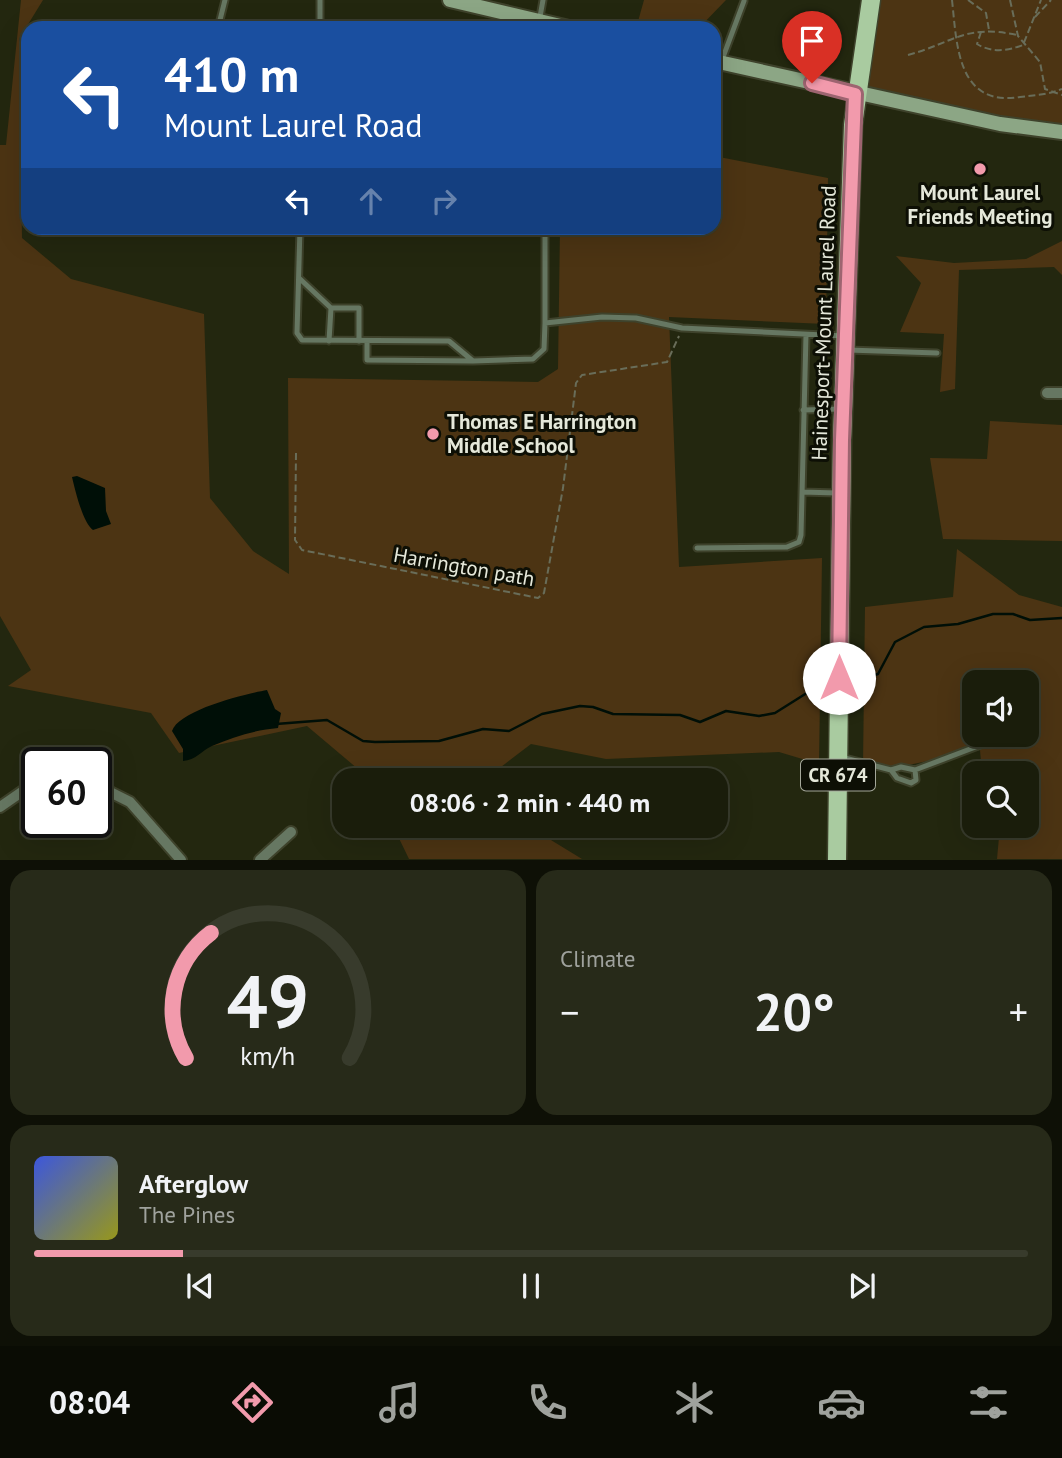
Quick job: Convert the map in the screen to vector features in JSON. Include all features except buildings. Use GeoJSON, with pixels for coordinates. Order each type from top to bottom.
{"type":"FeatureCollection","features":[{"type":"Feature","properties":{"kind":"main road"},"geometry":{"type":"LineString","coordinates":[[450,0],[527,21]]}},
{"type":"Feature","properties":{"kind":"main road","name":"Hainesport-Mount Laurel Road"},"geometry":{"type":"LineString","coordinates":[[837,859],[845,343],[855,94],[871,0]]}},
{"type":"Feature","properties":{"kind":"main road"},"geometry":{"type":"LineString","coordinates":[[721,63],[1000,124],[1062,132]]}},
{"type":"Feature","properties":{"kind":"street"},"geometry":{"type":"LineString","coordinates":[[1046,393],[1062,393]]}},
{"type":"Feature","properties":{"kind":"street"},"geometry":{"type":"LineString","coordinates":[[112,793],[130,802],[181,859]]}},
{"type":"Feature","properties":{"kind":"street"},"geometry":{"type":"LineString","coordinates":[[0,807],[21,795]]}},
{"type":"Feature","properties":{"kind":"street"},"geometry":{"type":"LineString","coordinates":[[260,859],[291,832]]}},
{"type":"Feature","properties":{"kind":"lane"},"geometry":{"type":"LineString","coordinates":[[220,21],[225,0]]}},
{"type":"Feature","properties":{"kind":"lane"},"geometry":{"type":"LineString","coordinates":[[320,0],[320,21]]}},
{"type":"Feature","properties":{"kind":"lane"},"geometry":{"type":"LineString","coordinates":[[539,21],[543,0]]}},
{"type":"Feature","properties":{"kind":"lane"},"geometry":{"type":"LineString","coordinates":[[721,55],[744,1]]}},
{"type":"Feature","properties":{"kind":"lane"},"geometry":{"type":"LineString","coordinates":[[300,235],[299,337],[306,341],[449,341],[473,361]]}},
{"type":"Feature","properties":{"kind":"lane"},"geometry":{"type":"LineString","coordinates":[[367,341],[368,360],[473,361],[533,359],[540,355],[544,349],[545,235]]}},
{"type":"Feature","properties":{"kind":"lane"},"geometry":{"type":"LineString","coordinates":[[299,278],[331,308],[359,308],[359,341]]}},
{"type":"Feature","properties":{"kind":"lane"},"geometry":{"type":"LineString","coordinates":[[329,341],[331,308]]}},
{"type":"Feature","properties":{"kind":"lane"},"geometry":{"type":"LineString","coordinates":[[545,323],[602,317],[636,317],[682,328],[806,335],[845,343],[937,353]]}},
{"type":"Feature","properties":{"kind":"lane"},"geometry":{"type":"LineString","coordinates":[[697,548],[788,547],[799,542],[806,335]]}},
{"type":"Feature","properties":{"kind":"lane"},"geometry":{"type":"LineString","coordinates":[[803,411],[843,410]]}},
{"type":"Feature","properties":{"kind":"lane"},"geometry":{"type":"LineString","coordinates":[[802,492],[841,493]]}},
{"type":"Feature","properties":{"kind":"lane"},"geometry":{"type":"LineString","coordinates":[[838,757],[891,770],[901,767],[915,770],[975,747]]}},
{"type":"Feature","properties":{"kind":"lane"},"geometry":{"type":"LineString","coordinates":[[891,770],[897,778],[911,783],[916,780],[915,770]]}},
{"type":"Feature","properties":{"kind":"path"},"geometry":{"type":"LineString","coordinates":[[952,0],[959,61],[979,92],[987,97],[1011,99],[1062,89]]}},
{"type":"Feature","properties":{"kind":"path"},"geometry":{"type":"LineString","coordinates":[[968,0],[986,13],[989,30]]}},
{"type":"Feature","properties":{"kind":"path"},"geometry":{"type":"LineString","coordinates":[[1010,0],[1018,36],[1040,62],[1041,79],[1045,89],[1062,95]]}},
{"type":"Feature","properties":{"kind":"path"},"geometry":{"type":"LineString","coordinates":[[1023,45],[1041,0]]}},
{"type":"Feature","properties":{"kind":"path"},"geometry":{"type":"LineString","coordinates":[[1034,18],[1051,0]]}},
{"type":"Feature","properties":{"kind":"path"},"geometry":{"type":"LineString","coordinates":[[908,55],[939,46],[958,35],[989,30],[1018,36]]}},
{"type":"Feature","properties":{"kind":"path"},"geometry":{"type":"LineString","coordinates":[[982,31],[977,44],[988,49],[1001,51],[1023,45]]}},
{"type":"Feature","properties":{"kind":"path","name":"Harrington path"},"geometry":{"type":"LineString","coordinates":[[296,453],[295,540],[302,550],[538,598],[544,593],[564,488],[576,383],[582,375],[667,362],[682,328]]}},
{"type":"Feature","properties":{"kind":"shaded area"},"geometry":{"type":"Polygon","coordinates":[[[21,0],[43,0],[30,21],[21,21],[19,39],[22,238],[71,279],[204,314],[210,498],[253,551],[289,574],[288,378],[538,382],[558,369],[560,235],[721,235],[721,157],[828,178],[826,324],[669,317],[679,567],[822,558],[819,764],[779,752],[606,759],[531,744],[500,768],[357,768],[307,726],[179,753],[151,713],[8,686],[31,670],[0,616],[0,145],[6,145],[21,0]]]}},
{"type":"Feature","properties":{"kind":"shaded area"},"geometry":{"type":"Polygon","coordinates":[[[644,0],[726,0],[706,21],[638,21],[644,0]]]}},
{"type":"Feature","properties":{"kind":"shaded area"},"geometry":{"type":"Polygon","coordinates":[[[872,0],[1062,0],[1062,132],[855,94],[872,0]]]}},
{"type":"Feature","properties":{"kind":"shaded area"},"geometry":{"type":"Polygon","coordinates":[[[1062,241],[1062,275],[1054,267],[959,270],[955,389],[940,392],[944,334],[900,332],[921,283],[896,256],[954,263],[1026,259],[1062,241]]]}},
{"type":"Feature","properties":{"kind":"shaded area"},"geometry":{"type":"Polygon","coordinates":[[[990,421],[1062,425],[1062,541],[943,539],[930,458],[987,459],[990,421]]]}},
{"type":"Feature","properties":{"kind":"shaded area"},"geometry":{"type":"Polygon","coordinates":[[[77,476],[105,488],[106,511],[111,524],[93,530],[89,526],[73,483],[72,477],[77,476]]]}},
{"type":"Feature","properties":{"kind":"shaded area"},"geometry":{"type":"Polygon","coordinates":[[[957,549],[1019,595],[1062,607],[1062,859],[997,859],[999,838],[1039,838],[1039,761],[981,761],[980,750],[899,767],[863,766],[865,607],[953,597],[957,549]]]}},
{"type":"Feature","properties":{"kind":"shaded area"},"geometry":{"type":"Polygon","coordinates":[[[267,690],[275,709],[281,713],[278,728],[228,740],[183,761],[183,749],[172,731],[177,723],[214,704],[267,690]]]}},
{"type":"Feature","properties":{"kind":"shaded area"},"geometry":{"type":"Polygon","coordinates":[[[399,838],[548,838],[582,859],[409,859],[399,838]]]}},
{"type":"Feature","properties":{"kind":"waterway"},"geometry":{"type":"LineString","coordinates":[[846,683],[878,674],[895,642],[924,627],[958,624],[993,614],[1013,614],[1030,620],[1062,618]]}},
{"type":"Feature","properties":{"kind":"waterway"},"geometry":{"type":"LineString","coordinates":[[276,724],[327,720],[363,741],[439,741],[483,729],[509,731],[542,714],[580,706],[613,714],[680,715],[700,722],[726,711],[759,716],[775,713],[810,691],[833,686]]}},
{"type":"Feature","properties":{"kind":"place","name":"Mount Laurel Friends Meeting"},"geometry":{"type":"Point","coordinates":[980,169]}},
{"type":"Feature","properties":{"kind":"place","name":"Thomas E Harrington Middle School"},"geometry":{"type":"Point","coordinates":[433,434]}},
{"type":"Feature","properties":{"kind":"route"},"geometry":{"type":"LineString","coordinates":[[812,83],[855,94],[842,440],[839,678]]}}]}
